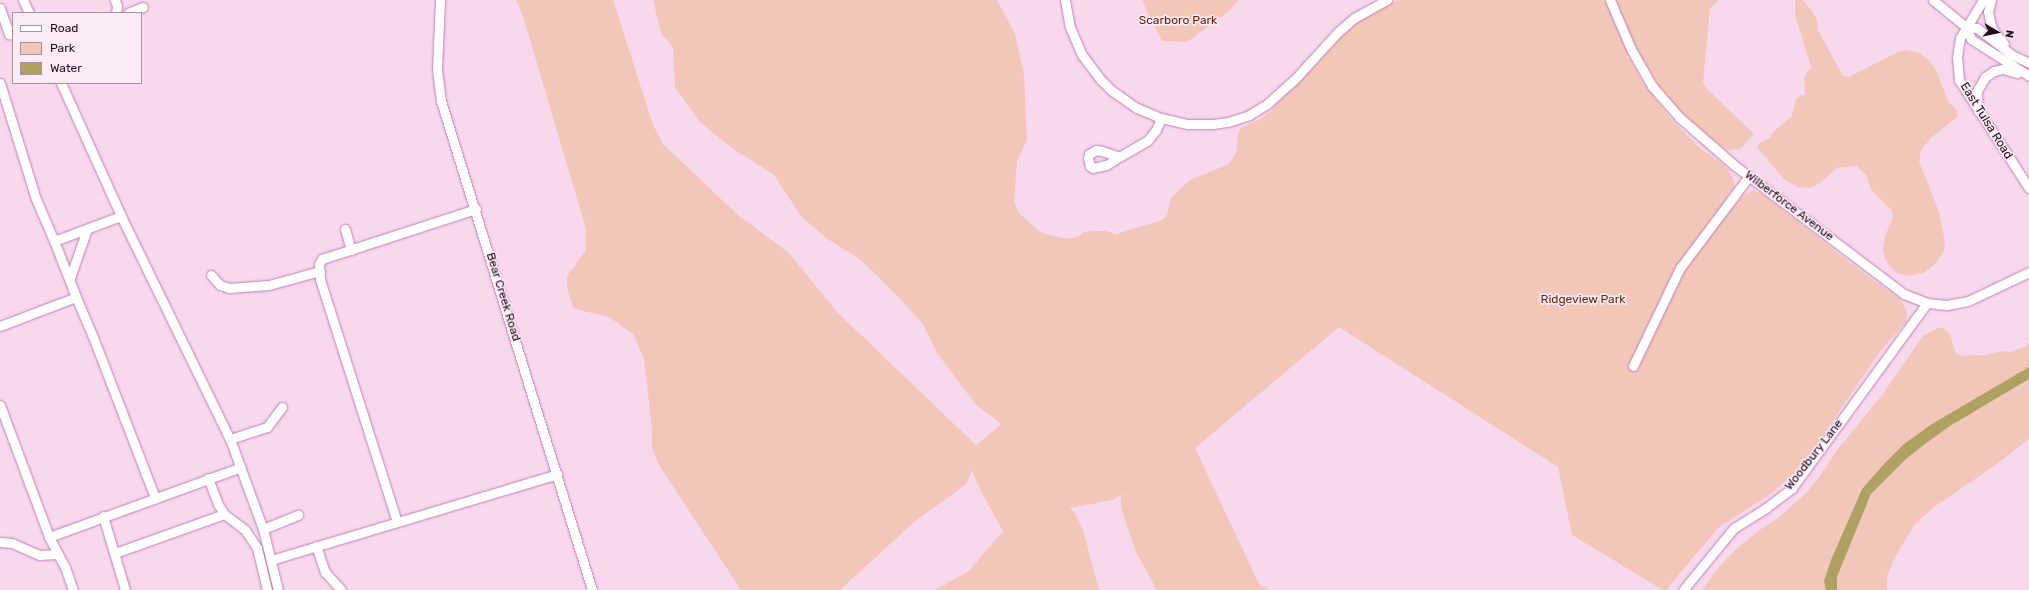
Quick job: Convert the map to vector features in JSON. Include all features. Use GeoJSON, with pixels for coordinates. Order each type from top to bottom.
{"type":"FeatureCollection","features":[{"type":"Feature","properties":{"kind":"street"},"geometry":{"type":"LineString","coordinates":[[23,0],[29,12]]}},
{"type":"Feature","properties":{"kind":"street"},"geometry":{"type":"LineString","coordinates":[[115,0],[117,6],[116,12]]}},
{"type":"Feature","properties":{"kind":"street","name":"Bear Creek Road"},"geometry":{"type":"LineString","coordinates":[[440,0],[436,56],[439,90],[592,590]]}},
{"type":"Feature","properties":{"kind":"street"},"geometry":{"type":"LineString","coordinates":[[1064,0],[1070,27],[1075,41],[1082,55],[1101,80],[1118,95],[1137,108],[1161,118],[1187,124],[1213,124],[1228,122],[1249,115],[1267,104],[1279,94],[1338,32],[1354,18],[1387,0]]}},
{"type":"Feature","properties":{"kind":"street","name":"Wilberforce Avenue"},"geometry":{"type":"LineString","coordinates":[[1610,0],[1631,49],[1652,86],[1678,117],[1710,146],[1904,294],[1927,303],[1947,305],[1968,301],[2029,272]]}},
{"type":"Feature","properties":{"kind":"street"},"geometry":{"type":"LineString","coordinates":[[1933,0],[1966,27],[1971,39],[2029,78]]}},
{"type":"Feature","properties":{"kind":"street","name":"East Tulsa Road"},"geometry":{"type":"LineString","coordinates":[[1983,0],[1960,38],[1957,57],[1959,80],[1978,112],[2029,188]]}},
{"type":"Feature","properties":{"kind":"street"},"geometry":{"type":"LineString","coordinates":[[1991,0],[1988,12],[1992,29],[2012,55]]}},
{"type":"Feature","properties":{"kind":"street"},"geometry":{"type":"LineString","coordinates":[[130,12],[143,7]]}},
{"type":"Feature","properties":{"kind":"street"},"geometry":{"type":"LineString","coordinates":[[0,8],[11,33],[0,37]]}},
{"type":"Feature","properties":{"kind":"street"},"geometry":{"type":"LineString","coordinates":[[1966,27],[1977,28],[2012,55],[2029,63]]}},
{"type":"Feature","properties":{"kind":"street"},"geometry":{"type":"LineString","coordinates":[[1978,112],[1977,91],[1981,82],[1989,74],[1999,70],[2009,69],[2029,78]]}},
{"type":"Feature","properties":{"kind":"street"},"geometry":{"type":"LineString","coordinates":[[0,83],[36,199],[70,278],[76,297],[155,498]]}},
{"type":"Feature","properties":{"kind":"street"},"geometry":{"type":"LineString","coordinates":[[61,84],[121,216],[230,439],[263,529],[278,590]]}},
{"type":"Feature","properties":{"kind":"street"},"geometry":{"type":"LineString","coordinates":[[1119,157],[1147,141],[1156,130],[1161,118]]}},
{"type":"Feature","properties":{"kind":"street"},"geometry":{"type":"LineString","coordinates":[[1634,366],[1680,268],[1749,176]]}},
{"type":"Feature","properties":{"kind":"street"},"geometry":{"type":"LineString","coordinates":[[397,522],[327,300],[319,264],[322,259],[476,209]]}},
{"type":"Feature","properties":{"kind":"street"},"geometry":{"type":"LineString","coordinates":[[54,241],[121,216]]}},
{"type":"Feature","properties":{"kind":"street"},"geometry":{"type":"LineString","coordinates":[[345,228],[351,250]]}},
{"type":"Feature","properties":{"kind":"street"},"geometry":{"type":"LineString","coordinates":[[70,278],[86,229]]}},
{"type":"Feature","properties":{"kind":"street"},"geometry":{"type":"LineString","coordinates":[[211,275],[220,285],[229,288],[269,285],[320,272]]}},
{"type":"Feature","properties":{"kind":"street"},"geometry":{"type":"LineString","coordinates":[[0,326],[76,297]]}},
{"type":"Feature","properties":{"kind":"street","name":"Woodbury Lane"},"geometry":{"type":"LineString","coordinates":[[1683,590],[1734,528],[1767,507],[1792,488],[1927,303]]}},
{"type":"Feature","properties":{"kind":"street"},"geometry":{"type":"LineString","coordinates":[[0,405],[49,537],[65,567],[73,590]]}},
{"type":"Feature","properties":{"kind":"street"},"geometry":{"type":"LineString","coordinates":[[230,439],[267,427],[282,407]]}},
{"type":"Feature","properties":{"kind":"street"},"geometry":{"type":"LineString","coordinates":[[49,537],[241,467]]}},
{"type":"Feature","properties":{"kind":"street"},"geometry":{"type":"LineString","coordinates":[[271,560],[557,474]]}},
{"type":"Feature","properties":{"kind":"street"},"geometry":{"type":"LineString","coordinates":[[208,478],[218,504],[224,514],[245,530],[257,548],[267,590]]}},
{"type":"Feature","properties":{"kind":"street"},"geometry":{"type":"LineString","coordinates":[[115,553],[224,514]]}},
{"type":"Feature","properties":{"kind":"street"},"geometry":{"type":"LineString","coordinates":[[263,529],[298,514]]}},
{"type":"Feature","properties":{"kind":"street"},"geometry":{"type":"LineString","coordinates":[[104,516],[126,590]]}},
{"type":"Feature","properties":{"kind":"street"},"geometry":{"type":"LineString","coordinates":[[0,542],[12,543],[40,555],[57,554]]}},
{"type":"Feature","properties":{"kind":"street"},"geometry":{"type":"LineString","coordinates":[[316,546],[325,572],[341,590]]}},
{"type":"Feature","properties":{"kind":"green space","name":"Ridgeview Park"},"geometry":{"type":"Polygon","coordinates":[[[516,0],[613,0],[653,125],[663,144],[740,217],[787,251],[839,314],[976,445],[1002,424],[976,405],[937,353],[923,324],[890,288],[858,258],[826,238],[801,216],[774,175],[732,148],[700,122],[675,87],[673,48],[661,33],[653,0],[997,0],[1015,34],[1024,74],[1027,140],[1017,161],[1014,202],[1019,213],[1035,228],[1044,234],[1069,239],[1077,237],[1084,232],[1105,231],[1116,234],[1162,220],[1167,215],[1171,198],[1190,180],[1229,164],[1236,153],[1238,133],[1242,127],[1262,118],[1271,111],[1284,94],[1351,24],[1389,3],[1399,0],[1719,0],[1710,8],[1703,83],[1707,89],[1754,134],[1740,149],[1726,150],[1685,118],[1659,86],[1636,48],[1626,57],[1631,60],[1642,81],[1671,119],[1701,149],[1724,165],[1733,178],[1735,186],[1715,216],[1720,223],[1743,196],[1753,190],[1764,195],[1865,274],[1900,299],[1907,311],[1906,322],[1881,350],[1799,470],[1769,495],[1719,527],[1666,590],[1663,590],[1572,535],[1558,467],[1339,327],[1195,448],[1259,584],[1268,590],[1157,590],[1136,552],[1121,508],[1121,498],[1124,494],[1112,500],[1070,508],[1074,512],[1083,530],[1099,590],[935,590],[969,571],[1003,531],[972,471],[965,485],[914,522],[840,590],[741,590],[659,465],[652,448],[652,429],[644,358],[633,334],[609,317],[579,310],[573,307],[567,288],[567,276],[586,250],[586,229],[523,16],[516,0]]]}},
{"type":"Feature","properties":{"kind":"green space","name":"Scarboro Park"},"geometry":{"type":"Polygon","coordinates":[[[1142,0],[1239,0],[1228,12],[1187,42],[1162,41],[1142,0]]]}},
{"type":"Feature","properties":{"kind":"green space"},"geometry":{"type":"Polygon","coordinates":[[[1803,0],[1812,11],[1817,20],[1818,30],[1843,76],[1849,77],[1900,51],[1906,50],[1919,53],[1929,60],[1936,70],[1948,101],[1957,111],[1957,117],[1931,138],[1921,150],[1919,161],[1939,212],[1945,242],[1944,251],[1935,264],[1925,272],[1909,276],[1897,273],[1890,267],[1885,259],[1883,249],[1885,236],[1893,217],[1892,211],[1872,191],[1866,175],[1857,166],[1837,168],[1819,184],[1809,188],[1797,187],[1784,179],[1757,147],[1761,142],[1770,138],[1773,132],[1792,116],[1796,99],[1801,95],[1805,95],[1804,77],[1811,67],[1795,15],[1795,1],[1803,0]]]}},
{"type":"Feature","properties":{"kind":"green space"},"geometry":{"type":"Polygon","coordinates":[[[1940,327],[1947,330],[1951,337],[1956,354],[1963,356],[1986,355],[2001,351],[2011,352],[2026,346],[2029,342],[2029,367],[1904,444],[1884,464],[1862,489],[1831,560],[1824,581],[1826,590],[1702,590],[1722,563],[1741,545],[1778,518],[1805,494],[1818,479],[1838,449],[1882,395],[1923,336],[1940,327]]]}},
{"type":"Feature","properties":{"kind":"green space"},"geometry":{"type":"Polygon","coordinates":[[[2029,379],[2029,439],[1994,466],[1934,507],[1915,524],[1895,557],[1887,577],[1887,590],[1837,590],[1837,577],[1871,494],[1906,459],[1925,444],[1950,426],[2029,379]]]}},
{"type":"Feature","properties":{"kind":"water"},"geometry":{"type":"Polygon","coordinates":[[[2029,367],[2029,379],[1950,426],[1925,444],[1906,459],[1871,494],[1837,577],[1837,590],[1826,590],[1824,581],[1831,560],[1862,489],[1884,464],[1904,444],[1932,424],[2029,367]]]}}]}
